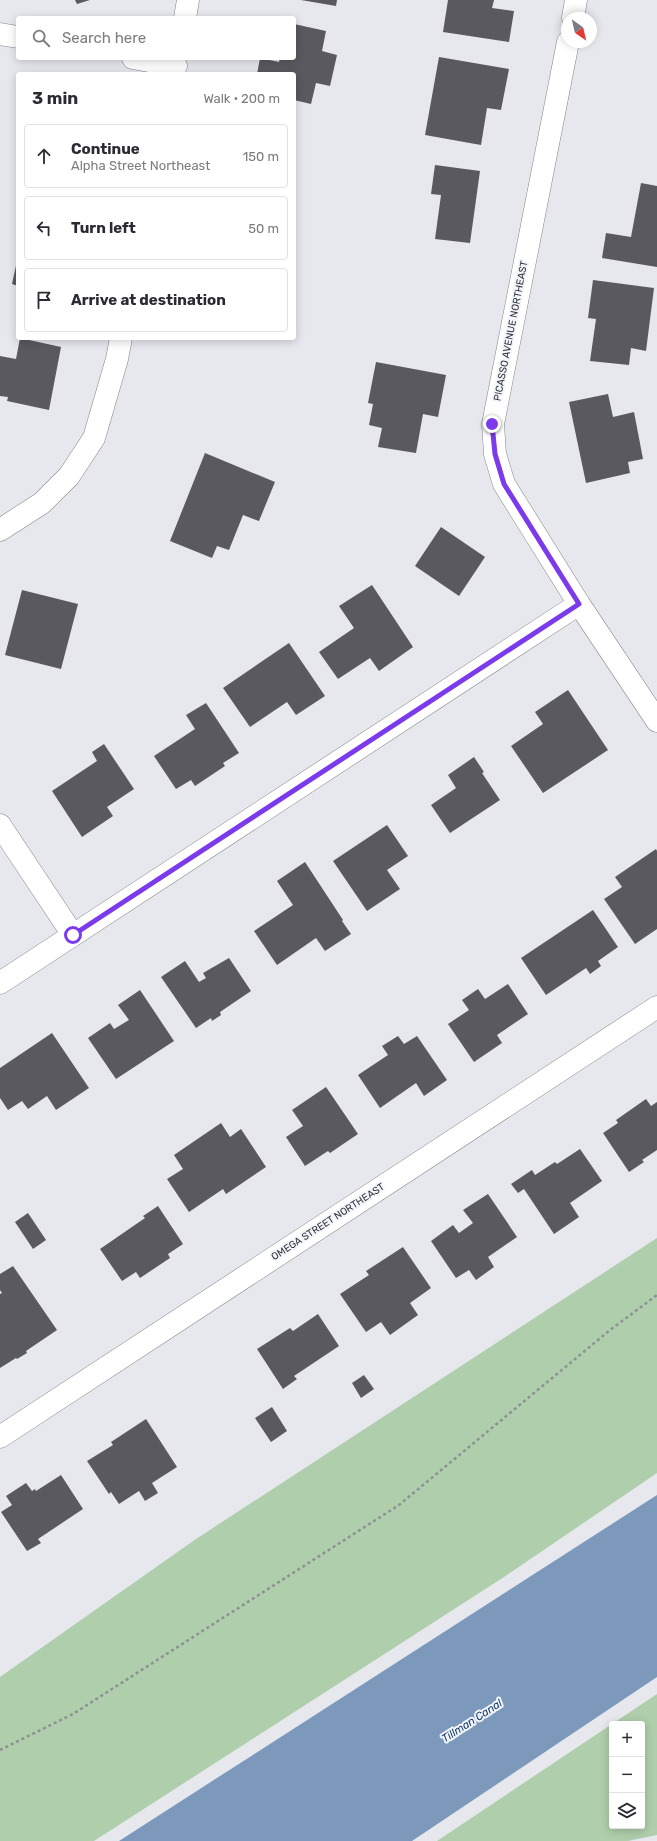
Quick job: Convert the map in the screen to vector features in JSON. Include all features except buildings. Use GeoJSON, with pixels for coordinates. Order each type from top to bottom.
{"type":"FeatureCollection","features":[{"type":"Feature","properties":{"kind":"street"},"geometry":{"type":"LineString","coordinates":[[185,16],[188,0]]}},
{"type":"Feature","properties":{"kind":"street"},"geometry":{"type":"LineString","coordinates":[[574,12],[576,0]]}},
{"type":"Feature","properties":{"kind":"street"},"geometry":{"type":"LineString","coordinates":[[0,34],[16,37]]}},
{"type":"Feature","properties":{"kind":"street","name":"PICASSO AVENUE NORTHEAST"},"geometry":{"type":"LineString","coordinates":[[567,48],[492,424],[495,454],[504,484],[579,604],[657,721]]}},
{"type":"Feature","properties":{"kind":"street"},"geometry":{"type":"LineString","coordinates":[[144,60],[176,66]]}},
{"type":"Feature","properties":{"kind":"street"},"geometry":{"type":"LineString","coordinates":[[0,530],[42,503],[69,476],[94,438],[117,359],[121,340]]}},
{"type":"Feature","properties":{"kind":"street"},"geometry":{"type":"LineString","coordinates":[[0,983],[579,604]]}},
{"type":"Feature","properties":{"kind":"street"},"geometry":{"type":"LineString","coordinates":[[0,825],[73,935]]}},
{"type":"Feature","properties":{"kind":"street","name":"OMEGA STREET NORTHEAST"},"geometry":{"type":"LineString","coordinates":[[0,1437],[657,1007]]}},
{"type":"Feature","properties":{"kind":"path"},"geometry":{"type":"LineString","coordinates":[[0,1750],[73,1714],[399,1505],[610,1330],[657,1296]]}},
{"type":"Feature","properties":{"kind":"green space"},"geometry":{"type":"Polygon","coordinates":[[[657,1238],[657,1473],[504,1577],[94,1841],[0,1841],[0,1677],[196,1539],[657,1238]]]}},
{"type":"Feature","properties":{"kind":"green space"},"geometry":{"type":"Polygon","coordinates":[[[657,1694],[657,1835],[628,1841],[437,1841],[609,1726],[609,1829],[645,1829],[645,1721],[616,1721],[657,1694]]]}},
{"type":"Feature","properties":{"kind":"water","name":"Tillman Canal"},"geometry":{"type":"Polygon","coordinates":[[[657,1495],[657,1677],[412,1841],[119,1841],[657,1495]]]}},
{"type":"Feature","properties":{"kind":"route"},"geometry":{"type":"LineString","coordinates":[[73,935],[579,604],[504,484],[495,454],[492,424]]}}]}
